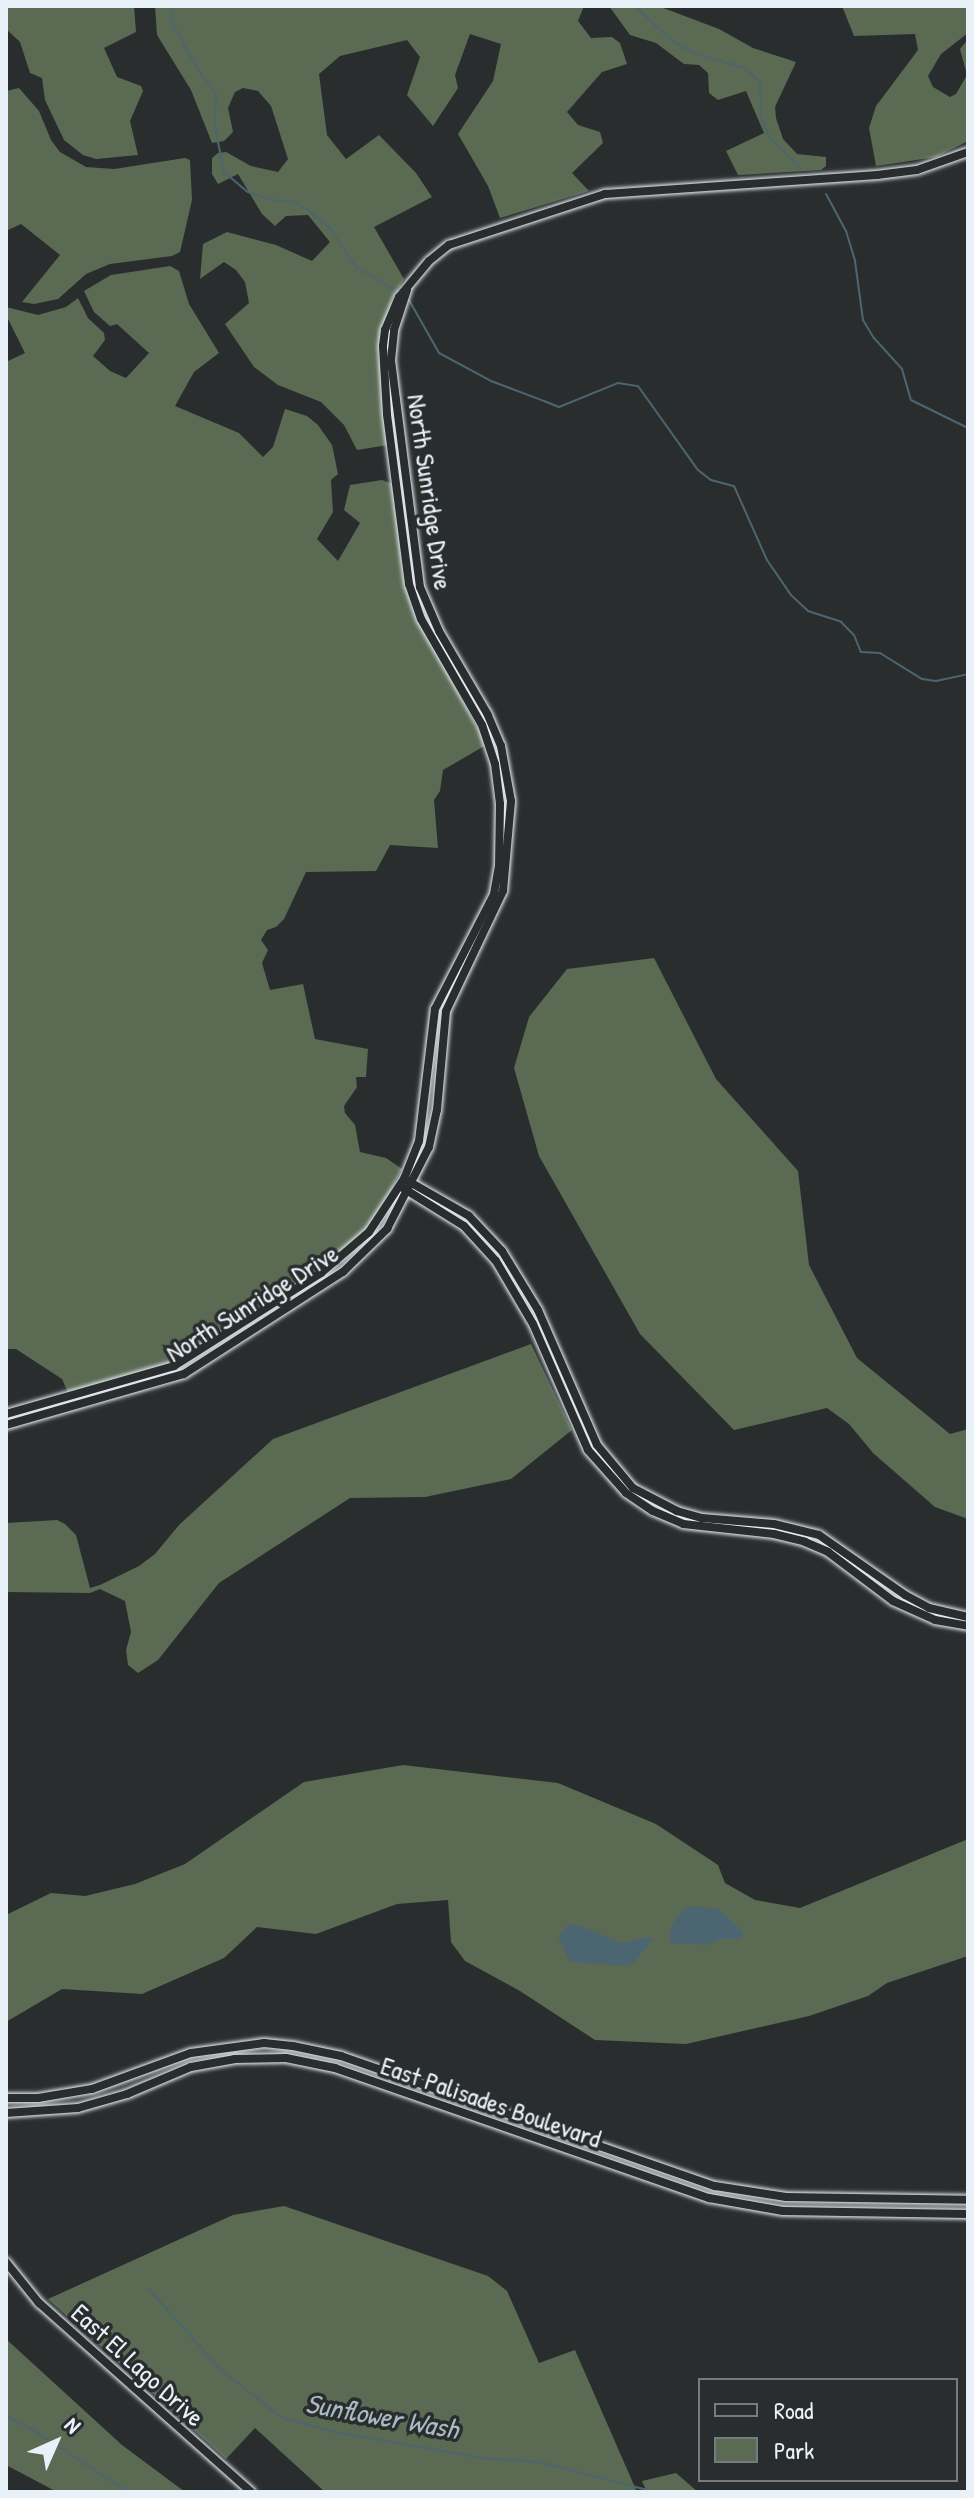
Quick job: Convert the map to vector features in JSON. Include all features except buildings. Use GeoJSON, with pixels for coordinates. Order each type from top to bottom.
{"type":"FeatureCollection","features":[{"type":"Feature","properties":{"kind":"street","name":"North Sunridge Drive"},"geometry":{"type":"LineString","coordinates":[[6,1425],[159,1383],[201,1365],[359,1259],[387,1229],[406,1185],[419,1141],[435,1009],[482,920],[498,880],[500,804],[495,764],[482,725],[421,619],[409,584],[387,414],[383,346],[389,317],[399,297],[429,261],[449,245],[605,194],[877,175],[917,170],[968,152]]}},
{"type":"Feature","properties":{"kind":"street","name":"North Sunridge Drive"},"geometry":{"type":"LineString","coordinates":[[6,1414],[147,1376],[191,1358],[342,1259],[369,1232],[406,1185]]}},
{"type":"Feature","properties":{"kind":"street"},"geometry":{"type":"LineString","coordinates":[[406,1185],[469,1216],[502,1251],[538,1310],[597,1445],[633,1488],[677,1511],[702,1518],[774,1524],[819,1535],[919,1603],[968,1617]]}},
{"type":"Feature","properties":{"kind":"street"},"geometry":{"type":"LineString","coordinates":[[406,1185],[464,1226],[496,1261],[533,1324],[583,1441],[602,1468],[626,1493],[653,1511],[683,1524],[805,1542],[828,1552],[893,1601],[935,1620],[968,1626]]}},
{"type":"Feature","properties":{"kind":"street","name":"East Palisades Boulevard"},"geometry":{"type":"LineString","coordinates":[[6,2098],[75,2093],[191,2053],[264,2043],[293,2046],[341,2056],[715,2186],[786,2197],[968,2200]]}},
{"type":"Feature","properties":{"kind":"street","name":"East Palisades Boulevard"},"geometry":{"type":"LineString","coordinates":[[6,2113],[78,2108],[127,2094],[191,2067],[235,2059],[286,2058],[335,2068],[709,2198],[783,2211],[968,2214]]}},
{"type":"Feature","properties":{"kind":"street","name":"East El Lago Drive"},"geometry":{"type":"LineString","coordinates":[[6,2262],[39,2303],[251,2492]]}},
{"type":"Feature","properties":{"kind":"green space"},"geometry":{"type":"Polygon","coordinates":[[[6,6],[134,6],[136,32],[104,48],[117,77],[141,86],[143,91],[130,121],[138,155],[96,159],[83,155],[64,140],[45,100],[42,78],[30,73],[20,42],[6,29],[6,6]]]}},
{"type":"Feature","properties":{"kind":"green space"},"geometry":{"type":"Polygon","coordinates":[[[155,6],[584,6],[578,21],[591,38],[612,37],[620,43],[627,64],[602,72],[567,112],[578,125],[600,132],[603,143],[572,173],[589,191],[500,218],[488,186],[458,134],[493,81],[501,44],[470,34],[455,75],[458,88],[433,126],[407,95],[420,57],[407,40],[340,56],[319,74],[327,135],[346,159],[379,135],[416,173],[432,197],[374,227],[404,279],[392,299],[378,350],[388,445],[357,450],[344,425],[321,402],[278,385],[254,367],[225,324],[249,303],[245,282],[236,270],[224,262],[200,279],[203,244],[227,232],[276,245],[312,261],[330,242],[308,215],[286,216],[275,226],[262,214],[238,174],[218,184],[212,174],[212,158],[218,153],[226,152],[251,166],[278,172],[288,159],[271,106],[258,91],[243,88],[235,92],[228,108],[233,132],[224,141],[212,143],[191,90],[157,35],[155,6]]]}},
{"type":"Feature","properties":{"kind":"green space"},"geometry":{"type":"Polygon","coordinates":[[[609,6],[658,6],[719,29],[753,48],[796,62],[775,107],[776,118],[783,139],[797,154],[826,157],[826,166],[821,170],[738,175],[726,151],[764,133],[746,91],[718,100],[709,93],[708,73],[699,65],[684,64],[656,43],[630,35],[609,6]]]}},
{"type":"Feature","properties":{"kind":"green space"},"geometry":{"type":"Polygon","coordinates":[[[842,6],[968,6],[968,33],[941,54],[928,76],[933,87],[950,97],[956,94],[967,75],[960,49],[968,39],[968,141],[936,157],[876,166],[869,128],[876,106],[918,50],[915,34],[854,36],[842,6]]]}},
{"type":"Feature","properties":{"kind":"green space"},"geometry":{"type":"Polygon","coordinates":[[[19,88],[39,111],[51,140],[60,152],[86,167],[114,169],[185,158],[190,160],[192,200],[180,252],[172,256],[110,264],[86,274],[58,299],[34,304],[22,302],[60,255],[21,224],[6,231],[6,91],[19,88]]]}},
{"type":"Feature","properties":{"kind":"green space"},"geometry":{"type":"Polygon","coordinates":[[[170,266],[179,271],[189,304],[219,353],[194,372],[175,406],[239,433],[263,457],[273,447],[285,409],[307,416],[318,425],[332,445],[338,474],[331,480],[333,512],[317,539],[338,561],[360,523],[344,510],[350,485],[382,480],[393,484],[404,579],[411,604],[486,745],[443,770],[440,791],[434,800],[438,848],[390,845],[376,871],[306,872],[284,919],[267,930],[261,940],[268,950],[262,963],[270,990],[303,984],[315,1039],[368,1049],[366,1077],[356,1077],[357,1087],[344,1106],[345,1113],[355,1125],[360,1152],[386,1158],[402,1169],[373,1223],[335,1261],[172,1365],[69,1395],[62,1379],[16,1349],[6,1349],[6,362],[25,353],[6,315],[6,307],[38,315],[66,307],[78,298],[88,318],[104,333],[105,340],[93,356],[110,371],[126,378],[149,353],[117,324],[110,326],[94,312],[84,291],[111,275],[170,266]]]}},
{"type":"Feature","properties":{"kind":"green space"},"geometry":{"type":"Polygon","coordinates":[[[654,958],[716,1079],[798,1171],[809,1265],[857,1358],[950,1434],[968,1429],[968,1519],[935,1507],[873,1453],[849,1424],[827,1408],[734,1430],[640,1334],[539,1156],[514,1068],[529,1017],[567,969],[654,958]]]}},
{"type":"Feature","properties":{"kind":"green space"},"geometry":{"type":"Polygon","coordinates":[[[531,1344],[572,1430],[511,1479],[425,1497],[350,1498],[219,1583],[158,1660],[138,1673],[128,1665],[126,1650],[131,1632],[125,1601],[100,1589],[90,1593],[6,1592],[6,1523],[57,1520],[65,1524],[76,1535],[90,1588],[100,1585],[139,1566],[155,1554],[179,1525],[273,1439],[531,1344]]]}},
{"type":"Feature","properties":{"kind":"green space"},"geometry":{"type":"Polygon","coordinates":[[[403,1765],[558,1783],[656,1824],[718,1865],[725,1883],[755,1900],[800,1908],[968,1839],[968,1956],[887,1983],[868,1996],[809,2016],[686,2044],[595,2040],[520,1991],[465,1961],[451,1942],[448,1900],[397,1904],[316,1934],[257,1927],[224,1958],[142,1994],[62,1989],[6,2022],[6,1915],[51,1893],[85,1896],[135,1884],[185,1864],[304,1782],[403,1765]]]}},
{"type":"Feature","properties":{"kind":"green space"},"geometry":{"type":"Polygon","coordinates":[[[284,2206],[488,2276],[507,2291],[539,2363],[575,2350],[637,2492],[325,2492],[255,2428],[226,2459],[48,2299],[233,2215],[284,2206]]]}},
{"type":"Feature","properties":{"kind":"green space"},"geometry":{"type":"Polygon","coordinates":[[[6,2339],[122,2445],[185,2492],[57,2492],[6,2465],[6,2339]]]}},
{"type":"Feature","properties":{"kind":"green space"},"geometry":{"type":"Polygon","coordinates":[[[676,2473],[698,2492],[647,2492],[642,2481],[676,2473]]]}},
{"type":"Feature","properties":{"kind":"water"},"geometry":{"type":"Polygon","coordinates":[[[695,1906],[719,1909],[739,1928],[743,1934],[741,1939],[720,1939],[707,1945],[673,1943],[669,1940],[672,1925],[682,1910],[695,1906]]]}},
{"type":"Feature","properties":{"kind":"water"},"geometry":{"type":"Polygon","coordinates":[[[575,1924],[623,1943],[648,1937],[653,1939],[627,1966],[570,1962],[558,1937],[567,1926],[575,1924]]]}},
{"type":"Feature","properties":{"kind":"waterway"},"geometry":{"type":"LineString","coordinates":[[172,6],[171,21],[200,73],[216,93],[215,127],[224,172],[248,192],[271,200],[295,202],[307,209],[330,228],[356,267],[400,293]]}},
{"type":"Feature","properties":{"kind":"waterway"},"geometry":{"type":"LineString","coordinates":[[635,6],[672,41],[695,53],[744,68],[760,82],[761,118],[770,138],[800,167]]}},
{"type":"Feature","properties":{"kind":"waterway"},"geometry":{"type":"LineString","coordinates":[[826,194],[846,231],[855,261],[863,320],[874,338],[902,369],[911,400],[968,428]]}},
{"type":"Feature","properties":{"kind":"waterway"},"geometry":{"type":"LineString","coordinates":[[409,300],[439,353],[491,381],[559,407],[618,383],[638,386],[698,470],[711,480],[734,486],[767,560],[791,595],[808,611],[841,622],[854,635],[861,652],[880,653],[922,679],[936,681],[968,674]]}},
{"type":"Feature","properties":{"kind":"waterway","name":"Sunflower Wash"},"geometry":{"type":"LineString","coordinates":[[149,2289],[219,2368],[281,2417],[330,2431],[483,2458],[539,2462],[655,2492]]}},
{"type":"Feature","properties":{"kind":"waterway"},"geometry":{"type":"LineString","coordinates":[[6,2416],[30,2428],[128,2492]]}}]}
